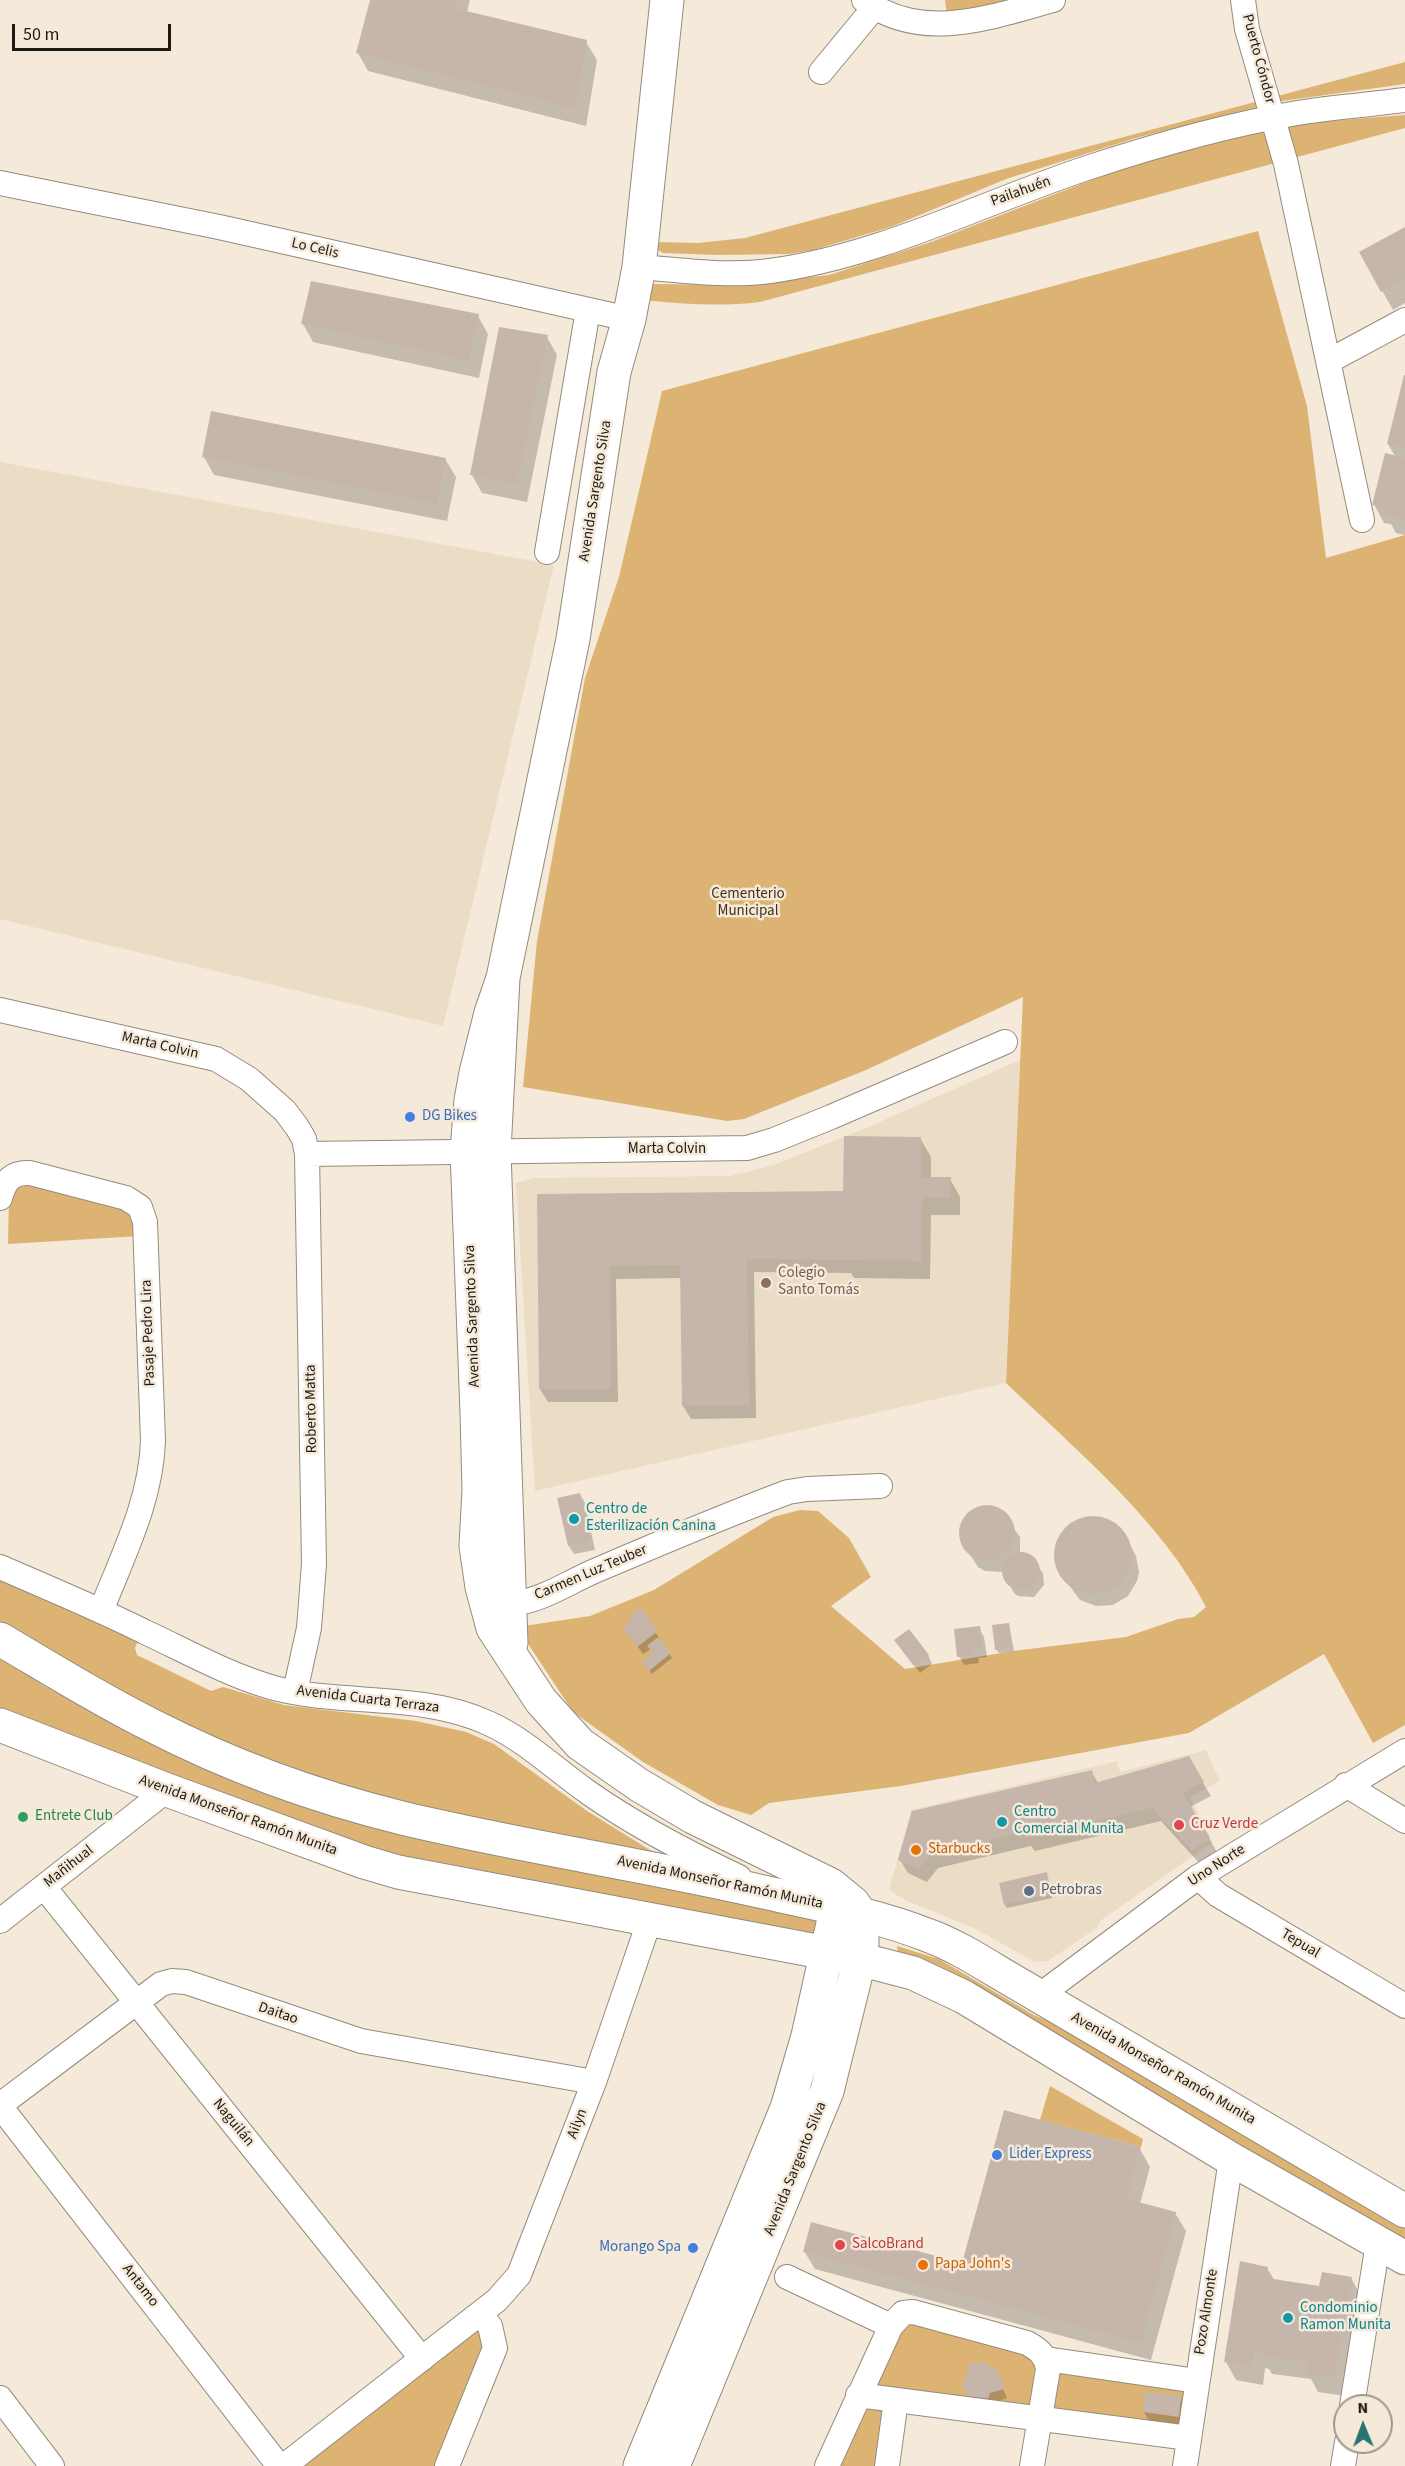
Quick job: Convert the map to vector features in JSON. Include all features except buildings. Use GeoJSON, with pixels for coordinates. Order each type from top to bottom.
{"type":"FeatureCollection","features":[{"type":"Feature","properties":{"kind":"main road","name":"Avenida Sargento Silva"},"geometry":{"type":"LineString","coordinates":[[511,1651],[508,1604],[507,1487],[480,1151],[471,1100],[488,1023],[503,978],[573,639],[614,372],[639,267],[667,0]]}},
{"type":"Feature","properties":{"kind":"main road","name":"Avenida Sargento Silva"},"geometry":{"type":"LineString","coordinates":[[480,1151],[477,1424],[479,1490],[476,1545],[482,1587],[490,1618],[498,1636],[511,1651],[541,1701],[580,1744],[601,1760],[693,1816],[818,1878],[845,1896],[848,1910],[863,1931],[859,1959],[831,2080],[790,2186],[673,2466]]}},
{"type":"Feature","properties":{"kind":"main road","name":"Avenida Monseñor Ramón Munita"},"geometry":{"type":"LineString","coordinates":[[0,1639],[153,1727],[194,1746],[301,1788],[402,1818],[676,1872],[848,1910],[902,1925],[942,1941],[1405,2211]]}},
{"type":"Feature","properties":{"kind":"main road","name":"Avenida Monseñor Ramón Munita"},"geometry":{"type":"LineString","coordinates":[[0,1725],[166,1790],[364,1862],[398,1872],[859,1959],[913,1973],[964,1997],[1231,2159],[1392,2251]]}},
{"type":"Feature","properties":{"kind":"main road","name":"Avenida Sargento Silva"},"geometry":{"type":"LineString","coordinates":[[640,2466],[770,2150],[798,2075],[826,1953],[848,1910]]}},
{"type":"Feature","properties":{"kind":"main road"},"geometry":{"type":"LineString","coordinates":[[770,2150],[776,2170],[781,2179],[790,2186]]}},
{"type":"Feature","properties":{"kind":"street"},"geometry":{"type":"LineString","coordinates":[[821,72],[869,4],[913,22],[945,24],[967,22],[1053,0]]}},
{"type":"Feature","properties":{"kind":"street","name":"Puerto Cóndor"},"geometry":{"type":"LineString","coordinates":[[1243,0],[1247,29],[1274,118],[1362,520]]}},
{"type":"Feature","properties":{"kind":"street","name":"Pailahuén"},"geometry":{"type":"LineString","coordinates":[[639,267],[735,272],[768,271],[818,263],[907,234],[1089,167],[1151,148],[1274,118],[1405,100]]}},
{"type":"Feature","properties":{"kind":"street","name":"Lo Celis"},"geometry":{"type":"LineString","coordinates":[[0,183],[219,227],[628,319]]}},
{"type":"Feature","properties":{"kind":"street"},"geometry":{"type":"LineString","coordinates":[[547,552],[588,310]]}},
{"type":"Feature","properties":{"kind":"street"},"geometry":{"type":"LineString","coordinates":[[1329,361],[1405,320]]}},
{"type":"Feature","properties":{"kind":"street","name":"Marta Colvin"},"geometry":{"type":"LineString","coordinates":[[0,1011],[216,1059],[249,1079],[285,1111],[297,1127]]}},
{"type":"Feature","properties":{"kind":"street","name":"Marta Colvin"},"geometry":{"type":"LineString","coordinates":[[307,1154],[747,1148],[774,1140],[831,1117],[1005,1042]]}},
{"type":"Feature","properties":{"kind":"street","name":"Roberto Matta"},"geometry":{"type":"LineString","coordinates":[[295,1692],[309,1628],[314,1564],[307,1154],[304,1139],[297,1127]]}},
{"type":"Feature","properties":{"kind":"street","name":"Pasaje Pedro Lira"},"geometry":{"type":"LineString","coordinates":[[0,1198],[4,1184],[11,1176],[30,1173],[126,1198],[134,1202],[143,1214],[146,1245],[152,1462],[149,1483],[140,1513],[101,1611]]}},
{"type":"Feature","properties":{"kind":"street","name":"Carmen Luz Teuber"},"geometry":{"type":"LineString","coordinates":[[508,1604],[545,1595],[594,1571],[788,1492],[880,1486]]}},
{"type":"Feature","properties":{"kind":"street","name":"Avenida Cuarta Terraza"},"geometry":{"type":"LineString","coordinates":[[0,1567],[101,1611],[234,1675],[295,1692],[425,1705],[473,1716],[522,1742],[591,1795],[662,1838],[711,1864],[783,1896]]}},
{"type":"Feature","properties":{"kind":"street","name":"Uno Norte"},"geometry":{"type":"LineString","coordinates":[[1038,1996],[1198,1877],[1405,1751]]}},
{"type":"Feature","properties":{"kind":"street"},"geometry":{"type":"LineString","coordinates":[[1346,1785],[1405,1821]]}},
{"type":"Feature","properties":{"kind":"street","name":"Mañihual"},"geometry":{"type":"LineString","coordinates":[[0,1921],[166,1790]]}},
{"type":"Feature","properties":{"kind":"street","name":"Tepual"},"geometry":{"type":"LineString","coordinates":[[1198,1877],[1218,1895],[1405,2006]]}},
{"type":"Feature","properties":{"kind":"street","name":"Naguilán"},"geometry":{"type":"LineString","coordinates":[[44,1887],[422,2359]]}},
{"type":"Feature","properties":{"kind":"street","name":"Ailyn"},"geometry":{"type":"LineString","coordinates":[[284,2466],[480,2314],[512,2286],[525,2265],[594,2082],[650,1919]]}},
{"type":"Feature","properties":{"kind":"street","name":"Daitao"},"geometry":{"type":"LineString","coordinates":[[0,2105],[167,1982],[186,1982],[361,2042],[594,2082]]}},
{"type":"Feature","properties":{"kind":"street","name":"Antamo"},"geometry":{"type":"LineString","coordinates":[[0,2105],[279,2466]]}},
{"type":"Feature","properties":{"kind":"street","name":"Pozo Almonte"},"geometry":{"type":"LineString","coordinates":[[1185,2466],[1231,2159]]}},
{"type":"Feature","properties":{"kind":"street"},"geometry":{"type":"LineString","coordinates":[[1355,2394],[1392,2251]]}},
{"type":"Feature","properties":{"kind":"street"},"geometry":{"type":"LineString","coordinates":[[787,2277],[891,2326]]}},
{"type":"Feature","properties":{"kind":"street"},"geometry":{"type":"LineString","coordinates":[[827,2466],[891,2326],[903,2313],[913,2312],[1027,2343],[1039,2350],[1046,2359],[1048,2368],[1032,2466]]}},
{"type":"Feature","properties":{"kind":"street"},"geometry":{"type":"LineString","coordinates":[[447,2466],[495,2348],[490,2326],[480,2314]]}},
{"type":"Feature","properties":{"kind":"street"},"geometry":{"type":"LineString","coordinates":[[1046,2359],[1197,2381]]}},
{"type":"Feature","properties":{"kind":"street"},"geometry":{"type":"LineString","coordinates":[[858,2395],[1189,2438]]}},
{"type":"Feature","properties":{"kind":"street"},"geometry":{"type":"LineString","coordinates":[[0,2398],[52,2466]]}},
{"type":"Feature","properties":{"kind":"street"},"geometry":{"type":"LineString","coordinates":[[887,2466],[896,2400]]}},
{"type":"Feature","properties":{"kind":"shaded area"},"geometry":{"type":"Polygon","coordinates":[[[0,462],[554,565],[443,1026],[0,919],[0,462]]]}},
{"type":"Feature","properties":{"kind":"shaded area","name":"Colegio Santo Tomás"},"geometry":{"type":"Polygon","coordinates":[[[1020,1060],[1006,1383],[535,1491],[516,1183],[534,1178],[730,1176],[774,1165],[868,1127],[1020,1060]]]}},
{"type":"Feature","properties":{"kind":"shaded area"},"geometry":{"type":"Polygon","coordinates":[[[1206,1750],[1220,1781],[1190,1797],[1213,1842],[1100,1921],[1097,1928],[1048,1961],[1035,1962],[974,1928],[905,1900],[889,1890],[911,1810],[1117,1761],[1120,1772],[1206,1750]]]}},
{"type":"Feature","properties":{"kind":"green space"},"geometry":{"type":"Polygon","coordinates":[[[945,0],[1030,0],[947,16],[945,0]]]}},
{"type":"Feature","properties":{"kind":"green space"},"geometry":{"type":"Polygon","coordinates":[[[1405,62],[1405,84],[1282,101],[1136,138],[1006,179],[891,227],[813,250],[789,254],[663,253],[655,248],[653,242],[698,243],[745,238],[1405,62]]]}},
{"type":"Feature","properties":{"kind":"green space"},"geometry":{"type":"Polygon","coordinates":[[[1405,115],[1405,128],[760,302],[702,304],[643,300],[652,284],[739,285],[829,275],[931,242],[1107,174],[1169,155],[1271,129],[1305,123],[1405,115]]]}},
{"type":"Feature","properties":{"kind":"green space","name":"Cementerio Municipal"},"geometry":{"type":"Polygon","coordinates":[[[1258,231],[1307,406],[1326,558],[1405,535],[1405,1725],[1373,1743],[1324,1654],[1189,1733],[901,1786],[769,1803],[751,1815],[718,1805],[643,1762],[573,1712],[517,1627],[590,1616],[654,1590],[773,1517],[800,1510],[818,1511],[849,1538],[871,1577],[831,1606],[905,1669],[1013,1651],[1126,1637],[1178,1619],[1194,1617],[1206,1607],[1188,1575],[1142,1516],[1088,1460],[1006,1383],[1023,997],[866,1070],[744,1119],[727,1121],[523,1087],[537,941],[585,678],[619,577],[662,391],[1258,231]]]}},
{"type":"Feature","properties":{"kind":"green space"},"geometry":{"type":"Polygon","coordinates":[[[19,1180],[128,1205],[140,1236],[8,1244],[9,1197],[19,1180]]]}},
{"type":"Feature","properties":{"kind":"green space"},"geometry":{"type":"Polygon","coordinates":[[[0,1576],[139,1638],[135,1648],[137,1655],[211,1691],[223,1687],[284,1705],[416,1721],[466,1732],[494,1744],[587,1811],[650,1850],[670,1858],[363,1794],[199,1734],[0,1624],[0,1576]]]}},
{"type":"Feature","properties":{"kind":"green space"},"geometry":{"type":"Polygon","coordinates":[[[0,1655],[41,1684],[130,1734],[230,1779],[341,1818],[400,1835],[467,1849],[815,1916],[819,1923],[816,1935],[405,1862],[0,1710],[0,1655]]]}},
{"type":"Feature","properties":{"kind":"green space"},"geometry":{"type":"Polygon","coordinates":[[[897,1946],[939,1959],[1034,2015],[1091,2040],[1405,2224],[1405,2247],[898,1953],[897,1946]]]}},
{"type":"Feature","properties":{"kind":"green space"},"geometry":{"type":"Polygon","coordinates":[[[1050,2086],[1143,2139],[1141,2147],[1040,2120],[1050,2086]]]}},
{"type":"Feature","properties":{"kind":"green space"},"geometry":{"type":"Polygon","coordinates":[[[908,2318],[1186,2382],[1180,2428],[865,2391],[908,2318]]]}},
{"type":"Feature","properties":{"kind":"green space"},"geometry":{"type":"Polygon","coordinates":[[[481,2327],[489,2342],[440,2466],[302,2466],[481,2327]]]}},
{"type":"Feature","properties":{"kind":"green space"},"geometry":{"type":"Polygon","coordinates":[[[860,2400],[891,2403],[883,2466],[833,2466],[860,2400]]]}},
{"type":"Feature","properties":{"kind":"place","name":"DG Bikes"},"geometry":{"type":"Point","coordinates":[410,1117]}},
{"type":"Feature","properties":{"kind":"place","name":"Colegio Santo Tomás"},"geometry":{"type":"Point","coordinates":[766,1283]}},
{"type":"Feature","properties":{"kind":"place","name":"Centro de Esterilización Canina"},"geometry":{"type":"Point","coordinates":[574,1519]}},
{"type":"Feature","properties":{"kind":"place","name":"Entrete Club"},"geometry":{"type":"Point","coordinates":[23,1817]}},
{"type":"Feature","properties":{"kind":"place","name":"Centro Comercial Munita"},"geometry":{"type":"Point","coordinates":[1002,1822]}},
{"type":"Feature","properties":{"kind":"place","name":"Cruz Verde"},"geometry":{"type":"Point","coordinates":[1179,1825]}},
{"type":"Feature","properties":{"kind":"place","name":"Starbucks"},"geometry":{"type":"Point","coordinates":[916,1850]}},
{"type":"Feature","properties":{"kind":"place","name":"Petrobras"},"geometry":{"type":"Point","coordinates":[1029,1891]}},
{"type":"Feature","properties":{"kind":"place","name":"Lider Express"},"geometry":{"type":"Point","coordinates":[997,2155]}},
{"type":"Feature","properties":{"kind":"place","name":"SalcoBrand"},"geometry":{"type":"Point","coordinates":[840,2245]}},
{"type":"Feature","properties":{"kind":"place","name":"Morango Spa"},"geometry":{"type":"Point","coordinates":[693,2248]}},
{"type":"Feature","properties":{"kind":"place","name":"Papa John's"},"geometry":{"type":"Point","coordinates":[923,2265]}},
{"type":"Feature","properties":{"kind":"place","name":"Condominio Ramon Munita"},"geometry":{"type":"Point","coordinates":[1288,2318]}}]}
